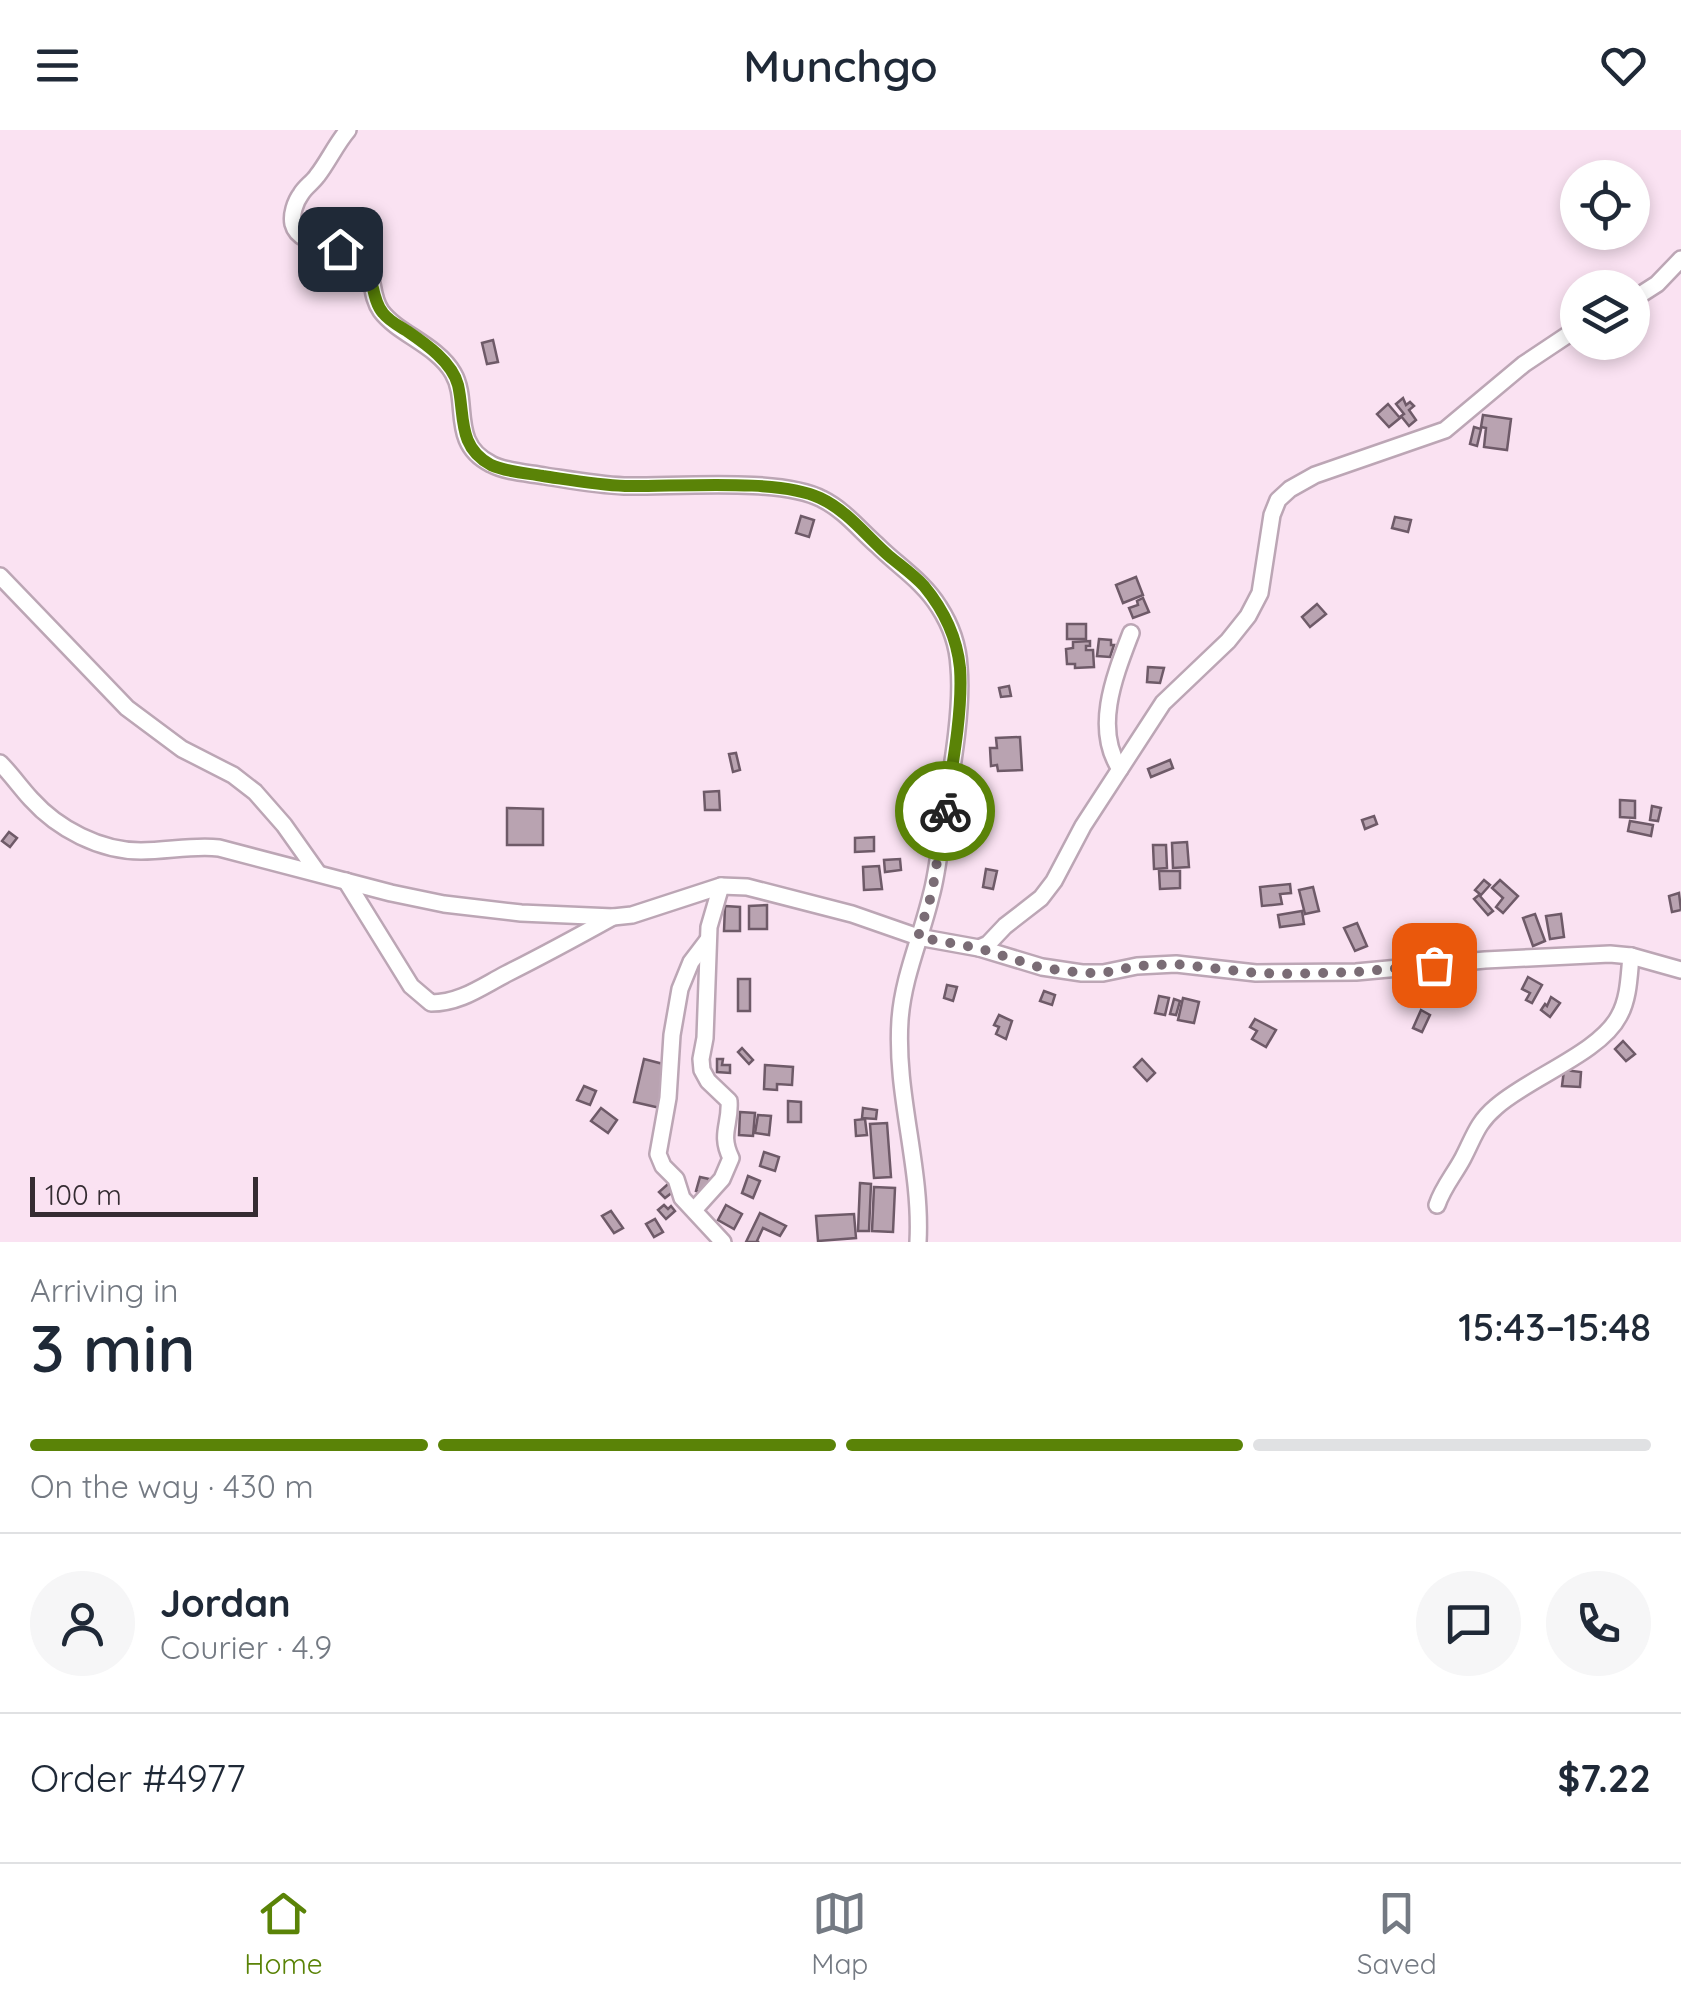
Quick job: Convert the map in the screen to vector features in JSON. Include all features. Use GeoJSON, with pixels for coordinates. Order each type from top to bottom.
{"type":"FeatureCollection","features":[{"type":"Feature","properties":{"kind":"street"},"geometry":{"type":"LineString","coordinates":[[348,130],[300,194],[293,212],[297,233],[360,258],[367,265],[375,302],[383,314],[420,340],[452,371],[465,436],[477,454],[492,465],[588,483],[758,486],[820,497],[843,512],[922,584],[950,628],[960,669],[951,772],[932,893],[912,959],[900,1018],[900,1072],[914,1160],[918,1242]]}},
{"type":"Feature","properties":{"kind":"street"},"geometry":{"type":"LineString","coordinates":[[1650,288],[1681,259]]}},
{"type":"Feature","properties":{"kind":"street"},"geometry":{"type":"LineString","coordinates":[[978,948],[988,944],[1041,898],[1163,704],[1228,641],[1255,604],[1264,578],[1272,515],[1278,500],[1315,474],[1445,430],[1524,364],[1560,340]]}},
{"type":"Feature","properties":{"kind":"street"},"geometry":{"type":"LineString","coordinates":[[0,576],[127,708],[182,750],[208,761],[254,792],[284,824],[318,873]]}},
{"type":"Feature","properties":{"kind":"street"},"geometry":{"type":"LineString","coordinates":[[1120,770],[1108,746],[1108,722],[1111,690],[1131,633]]}},
{"type":"Feature","properties":{"kind":"street"},"geometry":{"type":"LineString","coordinates":[[0,763],[57,823],[98,843],[143,851],[220,848],[444,904],[521,913],[612,916],[646,911],[721,886],[747,887],[807,900],[918,937],[978,948],[1042,968],[1082,973],[1176,964],[1256,973],[1356,972],[1587,955],[1630,956],[1681,970]]}},
{"type":"Feature","properties":{"kind":"street"},"geometry":{"type":"LineString","coordinates":[[346,881],[411,986],[432,1003],[467,996],[612,916]]}},
{"type":"Feature","properties":{"kind":"street"},"geometry":{"type":"LineString","coordinates":[[694,1210],[722,1180],[731,1158],[724,1138],[729,1101],[702,1070],[710,917],[721,886]]}},
{"type":"Feature","properties":{"kind":"street"},"geometry":{"type":"LineString","coordinates":[[708,941],[691,962],[680,989],[658,1154],[676,1179],[682,1198],[723,1242]]}},
{"type":"Feature","properties":{"kind":"street"},"geometry":{"type":"LineString","coordinates":[[1436,1205],[1484,1118],[1610,1029],[1626,998],[1630,956]]}},
{"type":"Feature","properties":{"kind":"building"},"geometry":{"type":"Polygon","coordinates":[[[493,340],[498,362],[487,364],[482,343],[493,340]]]}},
{"type":"Feature","properties":{"kind":"building"},"geometry":{"type":"Polygon","coordinates":[[[1403,398],[1406,405],[1410,402],[1414,406],[1409,410],[1416,420],[1409,426],[1396,404],[1403,398]]]}},
{"type":"Feature","properties":{"kind":"building"},"geometry":{"type":"Polygon","coordinates":[[[1388,404],[1400,418],[1389,427],[1377,414],[1388,404]]]}},
{"type":"Feature","properties":{"kind":"building"},"geometry":{"type":"Polygon","coordinates":[[[1483,415],[1511,419],[1507,450],[1484,447],[1483,415]]]}},
{"type":"Feature","properties":{"kind":"building"},"geometry":{"type":"Polygon","coordinates":[[[1474,427],[1481,429],[1477,446],[1470,444],[1474,427]]]}},
{"type":"Feature","properties":{"kind":"building"},"geometry":{"type":"Polygon","coordinates":[[[801,516],[814,520],[809,537],[796,533],[801,516]]]}},
{"type":"Feature","properties":{"kind":"building"},"geometry":{"type":"Polygon","coordinates":[[[1395,517],[1411,520],[1408,532],[1392,528],[1395,517]]]}},
{"type":"Feature","properties":{"kind":"building"},"geometry":{"type":"Polygon","coordinates":[[[1136,577],[1143,595],[1123,603],[1116,585],[1136,577]]]}},
{"type":"Feature","properties":{"kind":"building"},"geometry":{"type":"Polygon","coordinates":[[[1143,598],[1149,612],[1133,618],[1129,608],[1143,598]]]}},
{"type":"Feature","properties":{"kind":"building"},"geometry":{"type":"Polygon","coordinates":[[[1317,604],[1326,614],[1310,627],[1302,617],[1317,604]]]}},
{"type":"Feature","properties":{"kind":"building"},"geometry":{"type":"Polygon","coordinates":[[[1067,624],[1086,624],[1086,639],[1067,639],[1067,624]]]}},
{"type":"Feature","properties":{"kind":"building"},"geometry":{"type":"Polygon","coordinates":[[[1099,639],[1111,640],[1114,645],[1110,657],[1097,656],[1099,639]]]}},
{"type":"Feature","properties":{"kind":"building"},"geometry":{"type":"Polygon","coordinates":[[[1090,641],[1086,650],[1093,650],[1094,667],[1075,668],[1075,664],[1067,664],[1066,649],[1073,648],[1073,642],[1090,641]]]}},
{"type":"Feature","properties":{"kind":"building"},"geometry":{"type":"Polygon","coordinates":[[[1148,667],[1164,668],[1160,683],[1147,682],[1148,667]]]}},
{"type":"Feature","properties":{"kind":"building"},"geometry":{"type":"Polygon","coordinates":[[[1009,686],[1011,696],[1001,697],[999,688],[1009,686]]]}},
{"type":"Feature","properties":{"kind":"building"},"geometry":{"type":"Polygon","coordinates":[[[1020,737],[1022,770],[998,771],[997,765],[991,766],[990,748],[997,748],[996,738],[1020,737]]]}},
{"type":"Feature","properties":{"kind":"building"},"geometry":{"type":"Polygon","coordinates":[[[736,753],[740,770],[733,772],[729,754],[736,753]]]}},
{"type":"Feature","properties":{"kind":"building"},"geometry":{"type":"Polygon","coordinates":[[[1170,760],[1173,768],[1151,777],[1148,769],[1170,760]]]}},
{"type":"Feature","properties":{"kind":"building"},"geometry":{"type":"Polygon","coordinates":[[[719,791],[720,810],[705,810],[704,792],[719,791]]]}},
{"type":"Feature","properties":{"kind":"building"},"geometry":{"type":"Polygon","coordinates":[[[1620,800],[1635,801],[1635,818],[1620,817],[1620,800]]]}},
{"type":"Feature","properties":{"kind":"building"},"geometry":{"type":"Polygon","coordinates":[[[1652,806],[1661,808],[1658,821],[1650,820],[1652,806]]]}},
{"type":"Feature","properties":{"kind":"building"},"geometry":{"type":"Polygon","coordinates":[[[507,808],[543,809],[543,845],[507,845],[507,808]]]}},
{"type":"Feature","properties":{"kind":"building"},"geometry":{"type":"Polygon","coordinates":[[[1374,816],[1377,824],[1365,829],[1362,820],[1374,816]]]}},
{"type":"Feature","properties":{"kind":"building"},"geometry":{"type":"Polygon","coordinates":[[[1630,821],[1653,825],[1651,836],[1628,831],[1630,821]]]}},
{"type":"Feature","properties":{"kind":"building"},"geometry":{"type":"Polygon","coordinates":[[[9,832],[17,838],[10,847],[2,841],[9,832]]]}},
{"type":"Feature","properties":{"kind":"building"},"geometry":{"type":"Polygon","coordinates":[[[874,837],[874,851],[855,852],[855,838],[874,837]]]}},
{"type":"Feature","properties":{"kind":"building"},"geometry":{"type":"Polygon","coordinates":[[[1187,842],[1189,867],[1173,868],[1172,843],[1187,842]]]}},
{"type":"Feature","properties":{"kind":"building"},"geometry":{"type":"Polygon","coordinates":[[[1153,845],[1166,845],[1167,868],[1154,869],[1153,845]]]}},
{"type":"Feature","properties":{"kind":"building"},"geometry":{"type":"Polygon","coordinates":[[[900,859],[901,870],[885,872],[884,860],[900,859]]]}},
{"type":"Feature","properties":{"kind":"building"},"geometry":{"type":"Polygon","coordinates":[[[879,866],[882,889],[864,890],[863,867],[879,866]]]}},
{"type":"Feature","properties":{"kind":"building"},"geometry":{"type":"Polygon","coordinates":[[[986,869],[997,871],[993,889],[983,887],[986,869]]]}},
{"type":"Feature","properties":{"kind":"building"},"geometry":{"type":"Polygon","coordinates":[[[1159,871],[1180,871],[1180,888],[1160,889],[1159,871]]]}},
{"type":"Feature","properties":{"kind":"building"},"geometry":{"type":"Polygon","coordinates":[[[1484,880],[1490,885],[1481,895],[1475,890],[1484,880]]]}},
{"type":"Feature","properties":{"kind":"building"},"geometry":{"type":"Polygon","coordinates":[[[1500,880],[1518,896],[1503,913],[1496,907],[1503,898],[1492,888],[1500,880]]]}},
{"type":"Feature","properties":{"kind":"building"},"geometry":{"type":"Polygon","coordinates":[[[1290,884],[1291,893],[1280,894],[1282,904],[1262,906],[1260,887],[1290,884]]]}},
{"type":"Feature","properties":{"kind":"building"},"geometry":{"type":"Polygon","coordinates":[[[1313,887],[1319,911],[1305,914],[1299,890],[1313,887]]]}},
{"type":"Feature","properties":{"kind":"building"},"geometry":{"type":"Polygon","coordinates":[[[1679,893],[1681,910],[1672,912],[1669,896],[1679,893]]]}},
{"type":"Feature","properties":{"kind":"building"},"geometry":{"type":"Polygon","coordinates":[[[1479,895],[1493,911],[1488,915],[1474,899],[1479,895]]]}},
{"type":"Feature","properties":{"kind":"building"},"geometry":{"type":"Polygon","coordinates":[[[767,905],[767,929],[749,929],[749,906],[767,905]]]}},
{"type":"Feature","properties":{"kind":"building"},"geometry":{"type":"Polygon","coordinates":[[[725,906],[740,907],[740,931],[724,931],[725,906]]]}},
{"type":"Feature","properties":{"kind":"building"},"geometry":{"type":"Polygon","coordinates":[[[1302,911],[1304,924],[1280,927],[1278,915],[1302,911]]]}},
{"type":"Feature","properties":{"kind":"building"},"geometry":{"type":"Polygon","coordinates":[[[1535,914],[1545,941],[1533,946],[1523,918],[1535,914]]]}},
{"type":"Feature","properties":{"kind":"building"},"geometry":{"type":"Polygon","coordinates":[[[1561,914],[1564,937],[1550,939],[1546,916],[1561,914]]]}},
{"type":"Feature","properties":{"kind":"building"},"geometry":{"type":"Polygon","coordinates":[[[1357,923],[1367,946],[1355,951],[1344,928],[1357,923]]]}},
{"type":"Feature","properties":{"kind":"building"},"geometry":{"type":"Polygon","coordinates":[[[1528,977],[1542,985],[1532,1003],[1526,1000],[1530,993],[1522,989],[1528,977]]]}},
{"type":"Feature","properties":{"kind":"building"},"geometry":{"type":"Polygon","coordinates":[[[738,979],[750,979],[750,1011],[738,1011],[738,979]]]}},
{"type":"Feature","properties":{"kind":"building"},"geometry":{"type":"Polygon","coordinates":[[[947,985],[957,987],[953,1001],[944,998],[947,985]]]}},
{"type":"Feature","properties":{"kind":"building"},"geometry":{"type":"Polygon","coordinates":[[[1044,991],[1055,995],[1052,1005],[1040,1001],[1044,991]]]}},
{"type":"Feature","properties":{"kind":"building"},"geometry":{"type":"Polygon","coordinates":[[[1159,996],[1169,998],[1165,1015],[1155,1013],[1159,996]]]}},
{"type":"Feature","properties":{"kind":"building"},"geometry":{"type":"Polygon","coordinates":[[[1551,997],[1560,1003],[1550,1017],[1541,1010],[1551,997]]]}},
{"type":"Feature","properties":{"kind":"building"},"geometry":{"type":"Polygon","coordinates":[[[1183,998],[1199,1002],[1194,1023],[1178,1020],[1183,998]]]}},
{"type":"Feature","properties":{"kind":"building"},"geometry":{"type":"Polygon","coordinates":[[[1174,999],[1180,1001],[1176,1015],[1170,1014],[1174,999]]]}},
{"type":"Feature","properties":{"kind":"building"},"geometry":{"type":"Polygon","coordinates":[[[1421,1010],[1430,1015],[1422,1032],[1413,1028],[1421,1010]]]}},
{"type":"Feature","properties":{"kind":"building"},"geometry":{"type":"Polygon","coordinates":[[[999,1015],[1012,1021],[1006,1039],[996,1034],[999,1027],[994,1025],[999,1015]]]}},
{"type":"Feature","properties":{"kind":"building"},"geometry":{"type":"Polygon","coordinates":[[[1255,1019],[1276,1030],[1266,1047],[1252,1039],[1257,1031],[1250,1027],[1255,1019]]]}},
{"type":"Feature","properties":{"kind":"building"},"geometry":{"type":"Polygon","coordinates":[[[1623,1041],[1635,1054],[1626,1061],[1615,1049],[1623,1041]]]}},
{"type":"Feature","properties":{"kind":"building"},"geometry":{"type":"Polygon","coordinates":[[[742,1048],[753,1060],[749,1064],[738,1052],[742,1048]]]}},
{"type":"Feature","properties":{"kind":"building"},"geometry":{"type":"Polygon","coordinates":[[[644,1059],[667,1065],[660,1108],[634,1102],[644,1059]]]}},
{"type":"Feature","properties":{"kind":"building"},"geometry":{"type":"Polygon","coordinates":[[[717,1059],[723,1059],[722,1065],[730,1065],[730,1073],[717,1072],[717,1059]]]}},
{"type":"Feature","properties":{"kind":"building"},"geometry":{"type":"Polygon","coordinates":[[[1142,1059],[1155,1073],[1147,1081],[1134,1067],[1142,1059]]]}},
{"type":"Feature","properties":{"kind":"building"},"geometry":{"type":"Polygon","coordinates":[[[765,1065],[793,1067],[792,1085],[777,1084],[777,1090],[764,1089],[765,1065]]]}},
{"type":"Feature","properties":{"kind":"building"},"geometry":{"type":"Polygon","coordinates":[[[1564,1070],[1581,1072],[1580,1087],[1562,1086],[1564,1070]]]}},
{"type":"Feature","properties":{"kind":"building"},"geometry":{"type":"Polygon","coordinates":[[[584,1086],[596,1091],[590,1105],[577,1100],[584,1086]]]}},
{"type":"Feature","properties":{"kind":"building"},"geometry":{"type":"Polygon","coordinates":[[[788,1101],[801,1102],[801,1122],[788,1122],[788,1101]]]}},
{"type":"Feature","properties":{"kind":"building"},"geometry":{"type":"Polygon","coordinates":[[[601,1108],[617,1120],[608,1133],[591,1121],[601,1108]]]}},
{"type":"Feature","properties":{"kind":"building"},"geometry":{"type":"Polygon","coordinates":[[[863,1108],[877,1110],[876,1119],[862,1118],[863,1108]]]}},
{"type":"Feature","properties":{"kind":"building"},"geometry":{"type":"Polygon","coordinates":[[[740,1112],[755,1113],[753,1136],[739,1135],[740,1112]]]}},
{"type":"Feature","properties":{"kind":"building"},"geometry":{"type":"Polygon","coordinates":[[[758,1115],[771,1116],[769,1135],[755,1133],[758,1115]]]}},
{"type":"Feature","properties":{"kind":"building"},"geometry":{"type":"Polygon","coordinates":[[[865,1119],[867,1135],[856,1136],[855,1120],[865,1119]]]}},
{"type":"Feature","properties":{"kind":"building"},"geometry":{"type":"Polygon","coordinates":[[[887,1123],[891,1177],[874,1178],[870,1124],[887,1123]]]}},
{"type":"Feature","properties":{"kind":"building"},"geometry":{"type":"Polygon","coordinates":[[[764,1152],[779,1157],[775,1171],[760,1166],[764,1152]]]}},
{"type":"Feature","properties":{"kind":"building"},"geometry":{"type":"Polygon","coordinates":[[[748,1176],[760,1181],[753,1198],[742,1193],[748,1176]]]}},
{"type":"Feature","properties":{"kind":"building"},"geometry":{"type":"Polygon","coordinates":[[[700,1177],[709,1179],[704,1194],[696,1191],[700,1177]]]}},
{"type":"Feature","properties":{"kind":"building"},"geometry":{"type":"Polygon","coordinates":[[[860,1183],[871,1184],[869,1231],[858,1231],[860,1183]]]}},
{"type":"Feature","properties":{"kind":"building"},"geometry":{"type":"Polygon","coordinates":[[[668,1184],[674,1191],[665,1198],[659,1192],[668,1184]]]}},
{"type":"Feature","properties":{"kind":"building"},"geometry":{"type":"Polygon","coordinates":[[[874,1187],[895,1188],[893,1232],[872,1231],[874,1187]]]}},
{"type":"Feature","properties":{"kind":"building"},"geometry":{"type":"Polygon","coordinates":[[[664,1205],[675,1211],[666,1219],[658,1210],[664,1205]]]}},
{"type":"Feature","properties":{"kind":"building"},"geometry":{"type":"Polygon","coordinates":[[[726,1205],[742,1214],[734,1229],[718,1220],[726,1205]]]}},
{"type":"Feature","properties":{"kind":"building"},"geometry":{"type":"Polygon","coordinates":[[[611,1211],[623,1228],[614,1233],[602,1216],[611,1211]]]}},
{"type":"Feature","properties":{"kind":"building"},"geometry":{"type":"Polygon","coordinates":[[[760,1213],[786,1226],[780,1236],[763,1228],[759,1242],[746,1242],[760,1213]]]}},
{"type":"Feature","properties":{"kind":"building"},"geometry":{"type":"Polygon","coordinates":[[[854,1214],[856,1238],[818,1241],[816,1216],[854,1214]]]}},
{"type":"Feature","properties":{"kind":"building"},"geometry":{"type":"Polygon","coordinates":[[[655,1219],[663,1232],[654,1237],[646,1224],[655,1219]]]}},
{"type":"Feature","properties":{"kind":"way so far"},"geometry":{"type":"LineString","coordinates":[[945,811],[932,893],[918,937],[978,948],[1042,968],[1082,973],[1176,964],[1292,974],[1434,965]]}},
{"type":"Feature","properties":{"kind":"route"},"geometry":{"type":"LineString","coordinates":[[340,249],[367,265],[375,302],[383,314],[420,340],[452,371],[465,436],[477,454],[492,465],[588,483],[758,486],[820,497],[843,512],[922,584],[950,628],[960,669],[945,811]]}}]}
